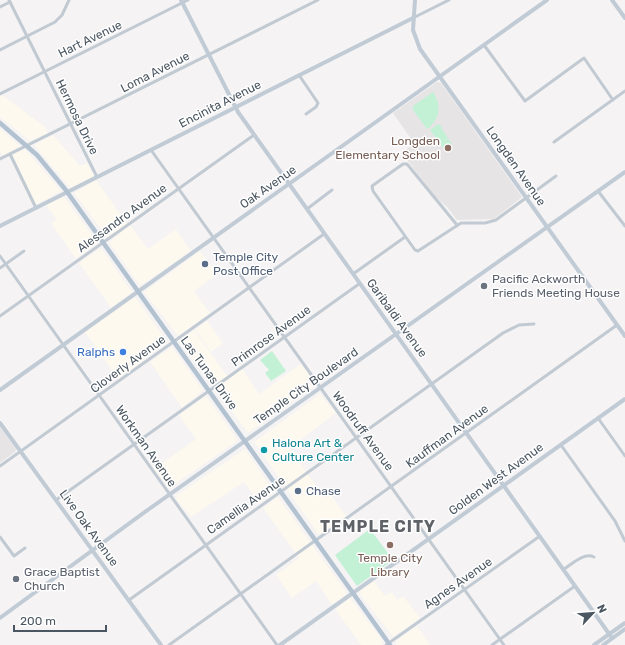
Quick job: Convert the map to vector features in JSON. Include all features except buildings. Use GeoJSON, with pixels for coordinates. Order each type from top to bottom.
{"type":"FeatureCollection","features":[{"type":"Feature","properties":{"kind":"main road","name":"Las Tunas Drive"},"geometry":{"type":"LineString","coordinates":[[0,123],[27,145],[44,162],[67,192],[210,390],[388,644]]}},
{"type":"Feature","properties":{"kind":"street"},"geometry":{"type":"LineString","coordinates":[[0,50],[55,22],[62,15],[69,0]]}},
{"type":"Feature","properties":{"kind":"street","name":"Hart Avenue"},"geometry":{"type":"LineString","coordinates":[[0,94],[182,1],[188,0]]}},
{"type":"Feature","properties":{"kind":"street","name":"Loma Avenue"},"geometry":{"type":"LineString","coordinates":[[0,159],[318,0]]}},
{"type":"Feature","properties":{"kind":"street","name":"Longden Avenue"},"geometry":{"type":"LineString","coordinates":[[415,0],[413,30],[416,42],[625,336]]}},
{"type":"Feature","properties":{"kind":"street","name":"Encinita Avenue"},"geometry":{"type":"LineString","coordinates":[[0,226],[449,0]]}},
{"type":"Feature","properties":{"kind":"street","name":"Oak Avenue"},"geometry":{"type":"LineString","coordinates":[[0,390],[547,0]]}},
{"type":"Feature","properties":{"kind":"street"},"geometry":{"type":"LineString","coordinates":[[612,0],[625,18]]}},
{"type":"Feature","properties":{"kind":"street"},"geometry":{"type":"LineString","coordinates":[[0,7],[10,1]]}},
{"type":"Feature","properties":{"kind":"street","name":"Hermosa Drive"},"geometry":{"type":"LineString","coordinates":[[10,1],[97,177]]}},
{"type":"Feature","properties":{"kind":"street","name":"Garibaldi Avenue"},"geometry":{"type":"LineString","coordinates":[[182,1],[235,108],[611,636]]}},
{"type":"Feature","properties":{"kind":"street"},"geometry":{"type":"LineString","coordinates":[[484,45],[525,102],[584,58],[613,100]]}},
{"type":"Feature","properties":{"kind":"street"},"geometry":{"type":"LineString","coordinates":[[299,75],[318,103],[316,107],[306,114]]}},
{"type":"Feature","properties":{"kind":"street"},"geometry":{"type":"LineString","coordinates":[[554,142],[625,91]]}},
{"type":"Feature","properties":{"kind":"street","name":"Alessandro Avenue"},"geometry":{"type":"LineString","coordinates":[[0,316],[254,135]]}},
{"type":"Feature","properties":{"kind":"street","name":"Woodruff Avenue"},"geometry":{"type":"LineString","coordinates":[[151,150],[504,645]]}},
{"type":"Feature","properties":{"kind":"street"},"geometry":{"type":"LineString","coordinates":[[10,154],[36,208]]}},
{"type":"Feature","properties":{"kind":"street"},"geometry":{"type":"LineString","coordinates":[[457,225],[407,164],[403,164],[371,187],[415,250],[418,251],[457,225],[466,222],[485,223],[496,220],[556,176]]}},
{"type":"Feature","properties":{"kind":"street","name":"Temple City Boulevard"},"geometry":{"type":"LineString","coordinates":[[0,618],[245,441],[625,172]]}},
{"type":"Feature","properties":{"kind":"street"},"geometry":{"type":"LineString","coordinates":[[307,209],[332,190]]}},
{"type":"Feature","properties":{"kind":"street"},"geometry":{"type":"LineString","coordinates":[[598,191],[625,226]]}},
{"type":"Feature","properties":{"kind":"street","name":"Cloverly Avenue"},"geometry":{"type":"LineString","coordinates":[[0,466],[324,234]]}},
{"type":"Feature","properties":{"kind":"street"},"geometry":{"type":"LineString","coordinates":[[353,274],[405,236]]}},
{"type":"Feature","properties":{"kind":"street"},"geometry":{"type":"LineString","coordinates":[[0,268],[24,251]]}},
{"type":"Feature","properties":{"kind":"street","name":"Workman Avenue"},"geometry":{"type":"LineString","coordinates":[[0,256],[279,645]]}},
{"type":"Feature","properties":{"kind":"street","name":"Primrose Avenue"},"geometry":{"type":"LineString","coordinates":[[56,500],[359,284]]}},
{"type":"Feature","properties":{"kind":"street","name":"Camellia Avenue"},"geometry":{"type":"LineString","coordinates":[[128,600],[503,333],[519,325],[534,324]]}},
{"type":"Feature","properties":{"kind":"street","name":"Kauffman Avenue"},"geometry":{"type":"LineString","coordinates":[[169,645],[617,325]]}},
{"type":"Feature","properties":{"kind":"street","name":"Golden West Avenue"},"geometry":{"type":"LineString","coordinates":[[279,645],[625,399]]}},
{"type":"Feature","properties":{"kind":"street"},"geometry":{"type":"LineString","coordinates":[[598,418],[625,456]]}},
{"type":"Feature","properties":{"kind":"street","name":"Live Oak Avenue"},"geometry":{"type":"LineString","coordinates":[[0,423],[161,645]]}},
{"type":"Feature","properties":{"kind":"street"},"geometry":{"type":"LineString","coordinates":[[561,444],[615,521],[625,541]]}},
{"type":"Feature","properties":{"kind":"street","name":"Agnes Avenue"},"geometry":{"type":"LineString","coordinates":[[388,644],[540,536]]}},
{"type":"Feature","properties":{"kind":"street"},"geometry":{"type":"LineString","coordinates":[[0,537],[14,556],[25,548]]}},
{"type":"Feature","properties":{"kind":"street"},"geometry":{"type":"LineString","coordinates":[[564,569],[584,556],[590,555],[594,557]]}},
{"type":"Feature","properties":{"kind":"street"},"geometry":{"type":"LineString","coordinates":[[492,645],[576,586]]}},
{"type":"Feature","properties":{"kind":"street"},"geometry":{"type":"LineString","coordinates":[[594,645],[605,642],[625,623]]}},
{"type":"Feature","properties":{"kind":"street"},"geometry":{"type":"LineString","coordinates":[[611,636],[625,629]]}},
{"type":"Feature","properties":{"kind":"shaded area","name":"Longden Elementary School"},"geometry":{"type":"Polygon","coordinates":[[[437,82],[441,83],[522,197],[494,219],[457,220],[448,208],[434,196],[402,153],[414,143],[393,113],[437,82]]]}},
{"type":"Feature","properties":{"kind":"shaded area"},"geometry":{"type":"Polygon","coordinates":[[[2,95],[45,127],[48,133],[30,141],[0,117],[0,96],[2,95]]]}},
{"type":"Feature","properties":{"kind":"shaded area"},"geometry":{"type":"Polygon","coordinates":[[[0,129],[20,146],[2,156],[0,152],[0,129]]]}},
{"type":"Feature","properties":{"kind":"shaded area"},"geometry":{"type":"Polygon","coordinates":[[[53,135],[80,166],[87,163],[94,176],[70,188],[34,145],[53,135]]]}},
{"type":"Feature","properties":{"kind":"shaded area"},"geometry":{"type":"Polygon","coordinates":[[[25,149],[61,191],[36,205],[12,155],[25,149]]]}},
{"type":"Feature","properties":{"kind":"shaded area"},"geometry":{"type":"Polygon","coordinates":[[[96,180],[128,225],[107,237],[74,193],[96,180]]]}},
{"type":"Feature","properties":{"kind":"shaded area"},"geometry":{"type":"Polygon","coordinates":[[[64,197],[98,243],[76,259],[51,223],[56,219],[46,205],[64,197]]]}},
{"type":"Feature","properties":{"kind":"shaded area"},"geometry":{"type":"Polygon","coordinates":[[[130,225],[148,249],[176,229],[191,251],[140,286],[109,242],[130,225]]]}},
{"type":"Feature","properties":{"kind":"shaded area"},"geometry":{"type":"Polygon","coordinates":[[[101,248],[132,292],[111,308],[79,263],[101,248]]]}},
{"type":"Feature","properties":{"kind":"shaded area"},"geometry":{"type":"Polygon","coordinates":[[[200,251],[217,274],[194,291],[210,313],[178,336],[144,292],[200,251]]]}},
{"type":"Feature","properties":{"kind":"shaded area"},"geometry":{"type":"Polygon","coordinates":[[[135,297],[168,342],[118,379],[85,332],[135,297]]]}},
{"type":"Feature","properties":{"kind":"shaded area"},"geometry":{"type":"Polygon","coordinates":[[[207,321],[223,343],[211,352],[195,329],[207,321]]]}},
{"type":"Feature","properties":{"kind":"shaded area"},"geometry":{"type":"Polygon","coordinates":[[[194,330],[228,377],[212,385],[180,342],[194,330]]]}},
{"type":"Feature","properties":{"kind":"shaded area"},"geometry":{"type":"Polygon","coordinates":[[[172,347],[203,391],[182,408],[150,362],[172,347]]]}},
{"type":"Feature","properties":{"kind":"shaded area"},"geometry":{"type":"Polygon","coordinates":[[[301,364],[314,382],[314,386],[248,433],[215,390],[242,369],[259,394],[301,364]]]}},
{"type":"Feature","properties":{"kind":"shaded area"},"geometry":{"type":"Polygon","coordinates":[[[320,394],[336,413],[289,448],[325,498],[331,495],[346,516],[318,534],[254,442],[320,394]]]}},
{"type":"Feature","properties":{"kind":"shaded area"},"geometry":{"type":"Polygon","coordinates":[[[206,396],[237,439],[236,442],[169,488],[154,469],[196,439],[179,415],[206,396]]]}},
{"type":"Feature","properties":{"kind":"shaded area"},"geometry":{"type":"Polygon","coordinates":[[[0,427],[16,449],[15,452],[0,463],[0,427]]]}},
{"type":"Feature","properties":{"kind":"shaded area"},"geometry":{"type":"Polygon","coordinates":[[[245,449],[274,492],[259,503],[244,482],[191,517],[176,499],[177,495],[245,449]]]}},
{"type":"Feature","properties":{"kind":"shaded area"},"geometry":{"type":"Polygon","coordinates":[[[278,497],[346,592],[346,595],[332,605],[316,581],[292,598],[276,575],[299,558],[263,508],[278,497]]]}},
{"type":"Feature","properties":{"kind":"shaded area"},"geometry":{"type":"Polygon","coordinates":[[[374,581],[385,596],[391,592],[397,600],[403,596],[420,618],[393,637],[360,594],[361,590],[374,581]]]}},
{"type":"Feature","properties":{"kind":"shaded area"},"geometry":{"type":"Polygon","coordinates":[[[350,598],[383,641],[382,645],[361,645],[335,609],[350,598]]]}},
{"type":"Feature","properties":{"kind":"shaded area"},"geometry":{"type":"Polygon","coordinates":[[[417,626],[430,645],[396,645],[396,641],[417,626]]]}},
{"type":"Feature","properties":{"kind":"green space"},"geometry":{"type":"Polygon","coordinates":[[[433,92],[438,102],[438,112],[435,121],[427,129],[413,110],[413,106],[433,92]]]}},
{"type":"Feature","properties":{"kind":"green space"},"geometry":{"type":"Polygon","coordinates":[[[438,124],[442,127],[441,128],[448,138],[441,143],[448,139],[452,143],[444,149],[430,130],[438,124]]]}},
{"type":"Feature","properties":{"kind":"green space"},"geometry":{"type":"Polygon","coordinates":[[[272,351],[286,371],[271,381],[265,373],[269,370],[260,360],[272,351]]]}},
{"type":"Feature","properties":{"kind":"green space"},"geometry":{"type":"Polygon","coordinates":[[[370,529],[393,560],[357,586],[335,555],[370,529]]]}},
{"type":"Feature","properties":{"kind":"place","name":"Longden Elementary School"},"geometry":{"type":"Point","coordinates":[448,148]}},
{"type":"Feature","properties":{"kind":"place","name":"Temple City Post Office"},"geometry":{"type":"Point","coordinates":[205,264]}},
{"type":"Feature","properties":{"kind":"place","name":"Pacific Ackworth Friends Meeting House"},"geometry":{"type":"Point","coordinates":[484,286]}},
{"type":"Feature","properties":{"kind":"place","name":"Ralphs"},"geometry":{"type":"Point","coordinates":[123,352]}},
{"type":"Feature","properties":{"kind":"place","name":"Halona Art & Culture Center"},"geometry":{"type":"Point","coordinates":[264,450]}},
{"type":"Feature","properties":{"kind":"place","name":"Chase"},"geometry":{"type":"Point","coordinates":[298,491]}},
{"type":"Feature","properties":{"kind":"place","name":"Temple City Library"},"geometry":{"type":"Point","coordinates":[390,545]}},
{"type":"Feature","properties":{"kind":"place","name":"Grace Baptist Church"},"geometry":{"type":"Point","coordinates":[16,579]}},
{"type":"Feature","properties":{"kind":"district","name":"TEMPLE CITY"},"geometry":{"type":"Point","coordinates":[378,526]}}]}
